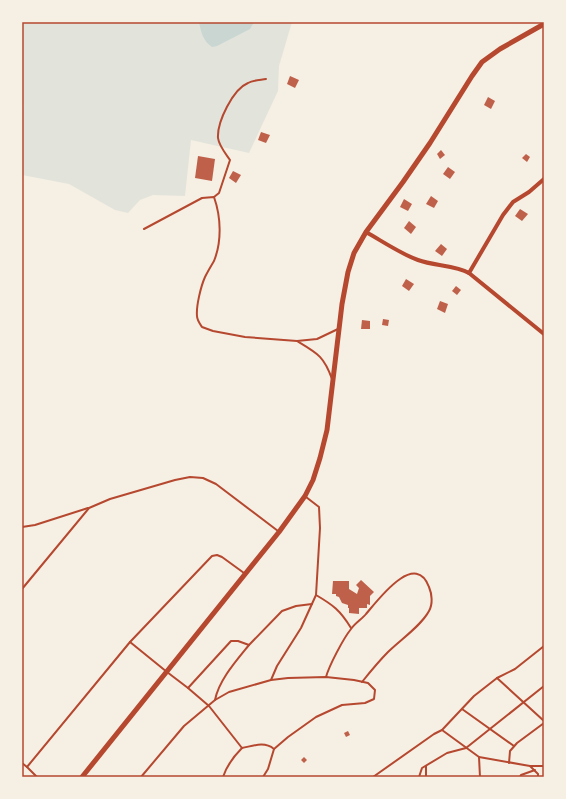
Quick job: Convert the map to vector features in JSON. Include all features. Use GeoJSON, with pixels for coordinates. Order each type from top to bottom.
{"type":"FeatureCollection","features":[{"type":"Feature","properties":{"kind":"street"},"geometry":{"type":"LineString","coordinates":[[82,777],[279,532],[305,496],[313,480],[327,430],[339,329],[348,272],[354,253],[366,232],[430,143],[482,62],[500,49],[544,24]]}},
{"type":"Feature","properties":{"kind":"street"},"geometry":{"type":"LineString","coordinates":[[469,273],[503,215],[513,202],[529,192],[544,179]]}},
{"type":"Feature","properties":{"kind":"street"},"geometry":{"type":"LineString","coordinates":[[366,232],[417,260],[462,269],[469,273],[544,334]]}},
{"type":"Feature","properties":{"kind":"lane"},"geometry":{"type":"LineString","coordinates":[[144,229],[202,198],[214,197],[219,193],[230,160],[219,141],[221,119],[234,96],[241,88],[248,82],[266,79]]}},
{"type":"Feature","properties":{"kind":"lane"},"geometry":{"type":"LineString","coordinates":[[214,197],[217,206],[220,228],[216,253],[204,279],[198,306],[197,318],[202,328],[245,336],[297,341],[317,339],[339,329]]}},
{"type":"Feature","properties":{"kind":"lane"},"geometry":{"type":"LineString","coordinates":[[297,341],[320,355],[328,367],[333,382]]}},
{"type":"Feature","properties":{"kind":"lane"},"geometry":{"type":"LineString","coordinates":[[22,527],[35,525],[89,508],[110,499],[190,477],[202,478],[216,484],[279,532]]}},
{"type":"Feature","properties":{"kind":"lane"},"geometry":{"type":"LineString","coordinates":[[271,680],[277,666],[301,628],[316,595],[320,528],[319,507],[305,496]]}},
{"type":"Feature","properties":{"kind":"lane"},"geometry":{"type":"LineString","coordinates":[[22,589],[89,508]]}},
{"type":"Feature","properties":{"kind":"lane"},"geometry":{"type":"LineString","coordinates":[[26,767],[130,642],[212,556],[222,556],[245,574]]}},
{"type":"Feature","properties":{"kind":"lane"},"geometry":{"type":"LineString","coordinates":[[326,677],[328,670],[351,628],[363,617],[394,582],[404,576],[418,574],[429,586],[432,596],[429,610],[419,623],[387,653],[362,682]]}},
{"type":"Feature","properties":{"kind":"lane"},"geometry":{"type":"LineString","coordinates":[[316,595],[334,605],[346,619],[351,628]]}},
{"type":"Feature","properties":{"kind":"lane"},"geometry":{"type":"LineString","coordinates":[[215,700],[221,684],[239,657],[282,611],[296,606],[312,604]]}},
{"type":"Feature","properties":{"kind":"lane"},"geometry":{"type":"LineString","coordinates":[[188,688],[231,641],[238,641],[249,645]]}},
{"type":"Feature","properties":{"kind":"lane"},"geometry":{"type":"LineString","coordinates":[[130,642],[209,706],[242,748]]}},
{"type":"Feature","properties":{"kind":"lane"},"geometry":{"type":"LineString","coordinates":[[373,777],[442,730],[474,696],[497,678],[515,669],[544,646]]}},
{"type":"Feature","properties":{"kind":"lane"},"geometry":{"type":"LineString","coordinates":[[141,777],[184,726],[215,700],[229,692],[271,680],[326,677],[368,683],[374,690],[374,699],[365,703],[342,705],[316,717],[288,737],[274,749],[268,769],[262,777]]}},
{"type":"Feature","properties":{"kind":"lane"},"geometry":{"type":"LineString","coordinates":[[497,678],[544,722],[514,746],[510,751],[509,763]]}},
{"type":"Feature","properties":{"kind":"lane"},"geometry":{"type":"LineString","coordinates":[[418,777],[422,768],[447,752],[466,748],[544,686]]}},
{"type":"Feature","properties":{"kind":"lane"},"geometry":{"type":"LineString","coordinates":[[462,709],[514,746]]}},
{"type":"Feature","properties":{"kind":"lane"},"geometry":{"type":"LineString","coordinates":[[442,730],[479,757],[530,766],[544,766]]}},
{"type":"Feature","properties":{"kind":"lane"},"geometry":{"type":"LineString","coordinates":[[223,777],[233,756],[242,748],[262,744],[274,749]]}},
{"type":"Feature","properties":{"kind":"lane"},"geometry":{"type":"LineString","coordinates":[[479,757],[480,777]]}},
{"type":"Feature","properties":{"kind":"lane"},"geometry":{"type":"LineString","coordinates":[[22,763],[37,777]]}},
{"type":"Feature","properties":{"kind":"lane"},"geometry":{"type":"LineString","coordinates":[[426,766],[426,777]]}},
{"type":"Feature","properties":{"kind":"lane"},"geometry":{"type":"LineString","coordinates":[[530,766],[538,774],[538,777]]}},
{"type":"Feature","properties":{"kind":"lane"},"geometry":{"type":"LineString","coordinates":[[520,777],[521,775],[535,770]]}},
{"type":"Feature","properties":{"kind":"shaded area"},"geometry":{"type":"Polygon","coordinates":[[[22,22],[292,22],[279,66],[278,91],[249,153],[191,140],[185,196],[153,195],[140,200],[128,213],[115,210],[69,184],[22,175],[22,117],[24,105],[22,103],[22,22]]]}},
{"type":"Feature","properties":{"kind":"shaded area"},"geometry":{"type":"Polygon","coordinates":[[[199,22],[254,22],[250,29],[217,46],[212,47],[204,39],[199,22]]]}},
{"type":"Feature","properties":{"kind":"building"},"geometry":{"type":"Polygon","coordinates":[[[290,76],[299,80],[295,88],[287,84],[290,76]]]}},
{"type":"Feature","properties":{"kind":"building"},"geometry":{"type":"Polygon","coordinates":[[[488,97],[495,101],[491,109],[484,105],[488,97]]]}},
{"type":"Feature","properties":{"kind":"building"},"geometry":{"type":"Polygon","coordinates":[[[261,132],[270,135],[266,143],[258,140],[261,132]]]}},
{"type":"Feature","properties":{"kind":"building"},"geometry":{"type":"Polygon","coordinates":[[[441,150],[445,155],[440,159],[437,154],[441,150]]]}},
{"type":"Feature","properties":{"kind":"building"},"geometry":{"type":"Polygon","coordinates":[[[526,154],[530,157],[527,162],[522,158],[526,154]]]}},
{"type":"Feature","properties":{"kind":"building"},"geometry":{"type":"Polygon","coordinates":[[[198,156],[215,159],[212,181],[195,178],[198,156]]]}},
{"type":"Feature","properties":{"kind":"building"},"geometry":{"type":"Polygon","coordinates":[[[448,167],[455,172],[450,179],[443,174],[448,167]]]}},
{"type":"Feature","properties":{"kind":"building"},"geometry":{"type":"Polygon","coordinates":[[[233,171],[241,175],[236,183],[229,178],[233,171]]]}},
{"type":"Feature","properties":{"kind":"building"},"geometry":{"type":"Polygon","coordinates":[[[431,196],[438,201],[434,208],[426,204],[431,196]]]}},
{"type":"Feature","properties":{"kind":"building"},"geometry":{"type":"Polygon","coordinates":[[[404,199],[412,204],[408,211],[400,207],[404,199]]]}},
{"type":"Feature","properties":{"kind":"building"},"geometry":{"type":"Polygon","coordinates":[[[520,209],[528,214],[522,221],[515,216],[520,209]]]}},
{"type":"Feature","properties":{"kind":"building"},"geometry":{"type":"Polygon","coordinates":[[[409,221],[416,227],[411,234],[404,228],[409,221]]]}},
{"type":"Feature","properties":{"kind":"building"},"geometry":{"type":"Polygon","coordinates":[[[441,244],[447,249],[442,256],[435,251],[441,244]]]}},
{"type":"Feature","properties":{"kind":"building"},"geometry":{"type":"Polygon","coordinates":[[[406,279],[414,284],[409,291],[402,286],[406,279]]]}},
{"type":"Feature","properties":{"kind":"building"},"geometry":{"type":"Polygon","coordinates":[[[456,286],[461,290],[457,295],[452,291],[456,286]]]}},
{"type":"Feature","properties":{"kind":"building"},"geometry":{"type":"Polygon","coordinates":[[[440,301],[448,304],[445,313],[437,309],[440,301]]]}},
{"type":"Feature","properties":{"kind":"building"},"geometry":{"type":"Polygon","coordinates":[[[383,319],[389,320],[388,326],[382,325],[383,319]]]}},
{"type":"Feature","properties":{"kind":"building"},"geometry":{"type":"Polygon","coordinates":[[[362,320],[370,321],[370,329],[361,329],[362,320]]]}},
{"type":"Feature","properties":{"kind":"building"},"geometry":{"type":"Polygon","coordinates":[[[361,580],[374,592],[370,596],[370,605],[367,604],[367,608],[359,608],[359,614],[349,613],[348,605],[342,603],[336,594],[332,594],[333,581],[349,581],[349,589],[357,594],[359,588],[356,585],[361,580]]]}},
{"type":"Feature","properties":{"kind":"building"},"geometry":{"type":"Polygon","coordinates":[[[348,731],[350,735],[346,737],[344,733],[348,731]]]}},
{"type":"Feature","properties":{"kind":"building"},"geometry":{"type":"Polygon","coordinates":[[[304,757],[307,760],[304,763],[301,760],[304,757]]]}}]}
